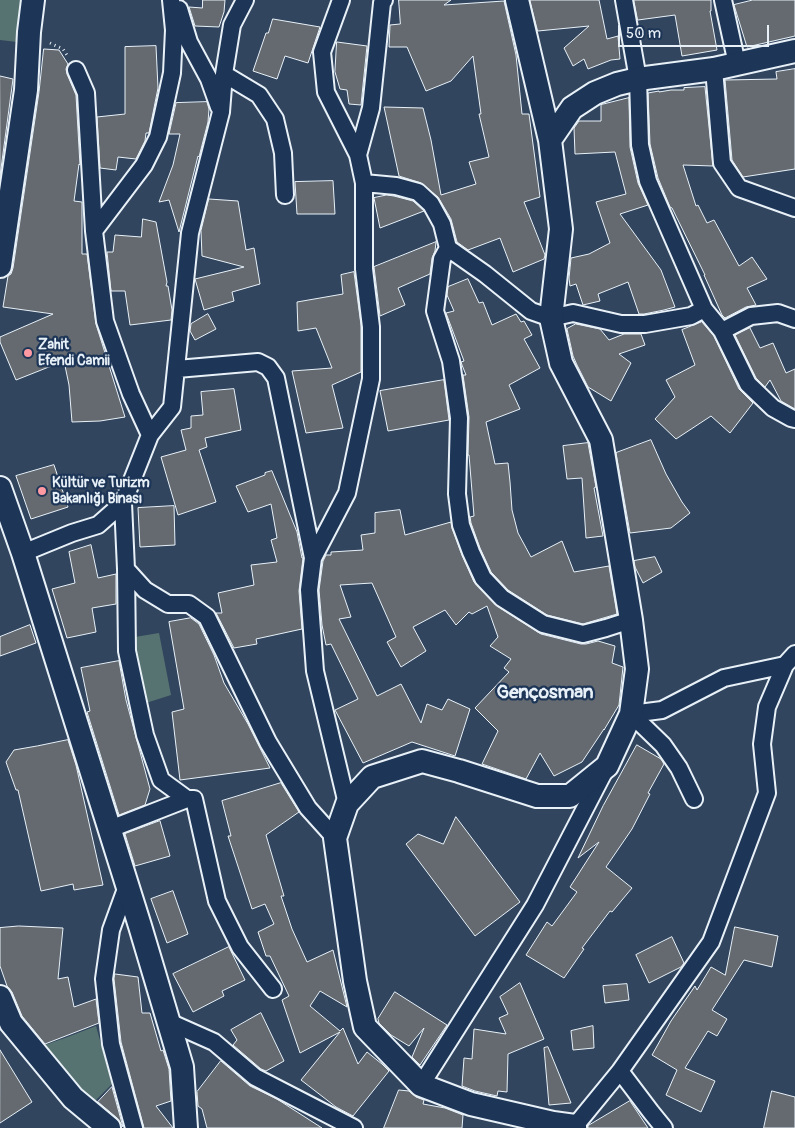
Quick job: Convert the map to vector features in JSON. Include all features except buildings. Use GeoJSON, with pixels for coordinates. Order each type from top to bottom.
{"type":"FeatureCollection","features":[{"type":"Feature","properties":{"kind":"street"},"geometry":{"type":"LineString","coordinates":[[0,266],[26,90],[29,32],[33,0]]}},
{"type":"Feature","properties":{"kind":"street"},"geometry":{"type":"LineString","coordinates":[[94,231],[144,165],[158,137],[172,72],[174,30],[171,0]]}},
{"type":"Feature","properties":{"kind":"street"},"geometry":{"type":"LineString","coordinates":[[176,0],[189,42],[209,79],[221,112]]}},
{"type":"Feature","properties":{"kind":"street"},"geometry":{"type":"LineString","coordinates":[[187,799],[160,780],[145,736],[127,652],[123,503],[150,436],[172,407],[190,233],[221,112],[224,74],[232,25],[245,0]]}},
{"type":"Feature","properties":{"kind":"street"},"geometry":{"type":"LineString","coordinates":[[313,558],[347,493],[371,379],[371,327],[364,269],[364,183],[358,155],[326,92],[322,52],[341,0]]}},
{"type":"Feature","properties":{"kind":"street"},"geometry":{"type":"LineString","coordinates":[[358,155],[371,108],[382,3],[384,0]]}},
{"type":"Feature","properties":{"kind":"street"},"geometry":{"type":"LineString","coordinates":[[421,1085],[535,906],[607,766],[630,714],[637,669],[631,620],[601,440],[561,363],[551,318],[560,229],[550,140],[516,0]]}},
{"type":"Feature","properties":{"kind":"street"},"geometry":{"type":"LineString","coordinates":[[624,0],[638,79],[640,145],[648,181],[704,310],[722,331],[748,384],[772,408],[795,419]]}},
{"type":"Feature","properties":{"kind":"street"},"geometry":{"type":"LineString","coordinates":[[723,0],[737,64]]}},
{"type":"Feature","properties":{"kind":"street"},"geometry":{"type":"LineString","coordinates":[[550,140],[572,108],[596,93],[617,84],[638,79],[714,69],[795,51]]}},
{"type":"Feature","properties":{"kind":"street"},"geometry":{"type":"LineString","coordinates":[[714,69],[722,163],[739,188],[795,208]]}},
{"type":"Feature","properties":{"kind":"street"},"geometry":{"type":"LineString","coordinates":[[76,70],[86,93],[94,231],[105,321],[131,394],[150,436]]}},
{"type":"Feature","properties":{"kind":"street"},"geometry":{"type":"LineString","coordinates":[[224,74],[259,95],[275,119],[283,153],[285,195]]}},
{"type":"Feature","properties":{"kind":"street"},"geometry":{"type":"LineString","coordinates":[[364,183],[396,186],[418,192],[431,204],[442,224],[448,248],[485,274],[531,311],[551,318],[573,313],[621,324],[645,324],[691,316],[704,310]]}},
{"type":"Feature","properties":{"kind":"street"},"geometry":{"type":"LineString","coordinates":[[448,248],[442,259],[435,310],[451,361],[459,418],[456,494],[461,525],[470,552],[483,578],[502,598],[543,624],[583,634],[631,620]]}},
{"type":"Feature","properties":{"kind":"street"},"geometry":{"type":"LineString","coordinates":[[722,331],[751,316],[778,314],[795,320]]}},
{"type":"Feature","properties":{"kind":"street"},"geometry":{"type":"LineString","coordinates":[[177,368],[258,362],[268,367],[276,378],[313,558],[309,590],[315,671],[347,804]]}},
{"type":"Feature","properties":{"kind":"street"},"geometry":{"type":"LineString","coordinates":[[0,488],[23,553],[169,1022],[182,1067],[186,1128]]}},
{"type":"Feature","properties":{"kind":"street"},"geometry":{"type":"LineString","coordinates":[[23,553],[98,525],[123,503]]}},
{"type":"Feature","properties":{"kind":"street"},"geometry":{"type":"LineString","coordinates":[[126,569],[145,590],[168,604],[189,604],[207,617],[268,742],[308,808],[335,838]]}},
{"type":"Feature","properties":{"kind":"street"},"geometry":{"type":"LineString","coordinates":[[630,714],[662,710],[724,678],[790,659]]}},
{"type":"Feature","properties":{"kind":"street"},"geometry":{"type":"LineString","coordinates":[[607,766],[570,796],[537,796],[422,761],[372,777],[347,804],[335,838],[356,981],[365,1027],[421,1085],[471,1104],[575,1127],[620,1071],[711,942],[766,793],[762,744],[767,707],[790,659]]}},
{"type":"Feature","properties":{"kind":"street"},"geometry":{"type":"LineString","coordinates":[[630,714],[662,745],[679,768],[694,799]]}},
{"type":"Feature","properties":{"kind":"street"},"geometry":{"type":"LineString","coordinates":[[110,829],[187,799],[194,799],[217,901],[240,947],[273,989]]}},
{"type":"Feature","properties":{"kind":"street"},"geometry":{"type":"LineString","coordinates":[[127,886],[111,930],[104,979],[111,1044],[134,1128]]}},
{"type":"Feature","properties":{"kind":"street"},"geometry":{"type":"LineString","coordinates":[[0,996],[11,1023],[73,1098],[109,1128]]}},
{"type":"Feature","properties":{"kind":"street"},"geometry":{"type":"LineString","coordinates":[[169,1022],[214,1042],[255,1077],[354,1128]]}},
{"type":"Feature","properties":{"kind":"street"},"geometry":{"type":"LineString","coordinates":[[620,1071],[664,1128]]}},
{"type":"Feature","properties":{"kind":"path"},"geometry":{"type":"LineString","coordinates":[[29,32],[63,49],[76,70]]}},
{"type":"Feature","properties":{"kind":"green space"},"geometry":{"type":"Polygon","coordinates":[[[0,0],[21,0],[17,42],[0,40],[0,0]]]}},
{"type":"Feature","properties":{"kind":"green space"},"geometry":{"type":"Polygon","coordinates":[[[159,633],[171,695],[146,703],[138,669],[135,637],[159,633]]]}},
{"type":"Feature","properties":{"kind":"green space"},"geometry":{"type":"Polygon","coordinates":[[[96,1026],[112,1084],[94,1102],[71,1083],[42,1046],[96,1026]]]}},
{"type":"Feature","properties":{"kind":"place","name":"Zahit Efendi Camii"},"geometry":{"type":"Point","coordinates":[28,353]}},
{"type":"Feature","properties":{"kind":"place","name":"Kültür ve Turizm Bakanlığı Binası"},"geometry":{"type":"Point","coordinates":[42,491]}},
{"type":"Feature","properties":{"kind":"district","name":"Gençosman"},"geometry":{"type":"Point","coordinates":[545,693]}}]}
